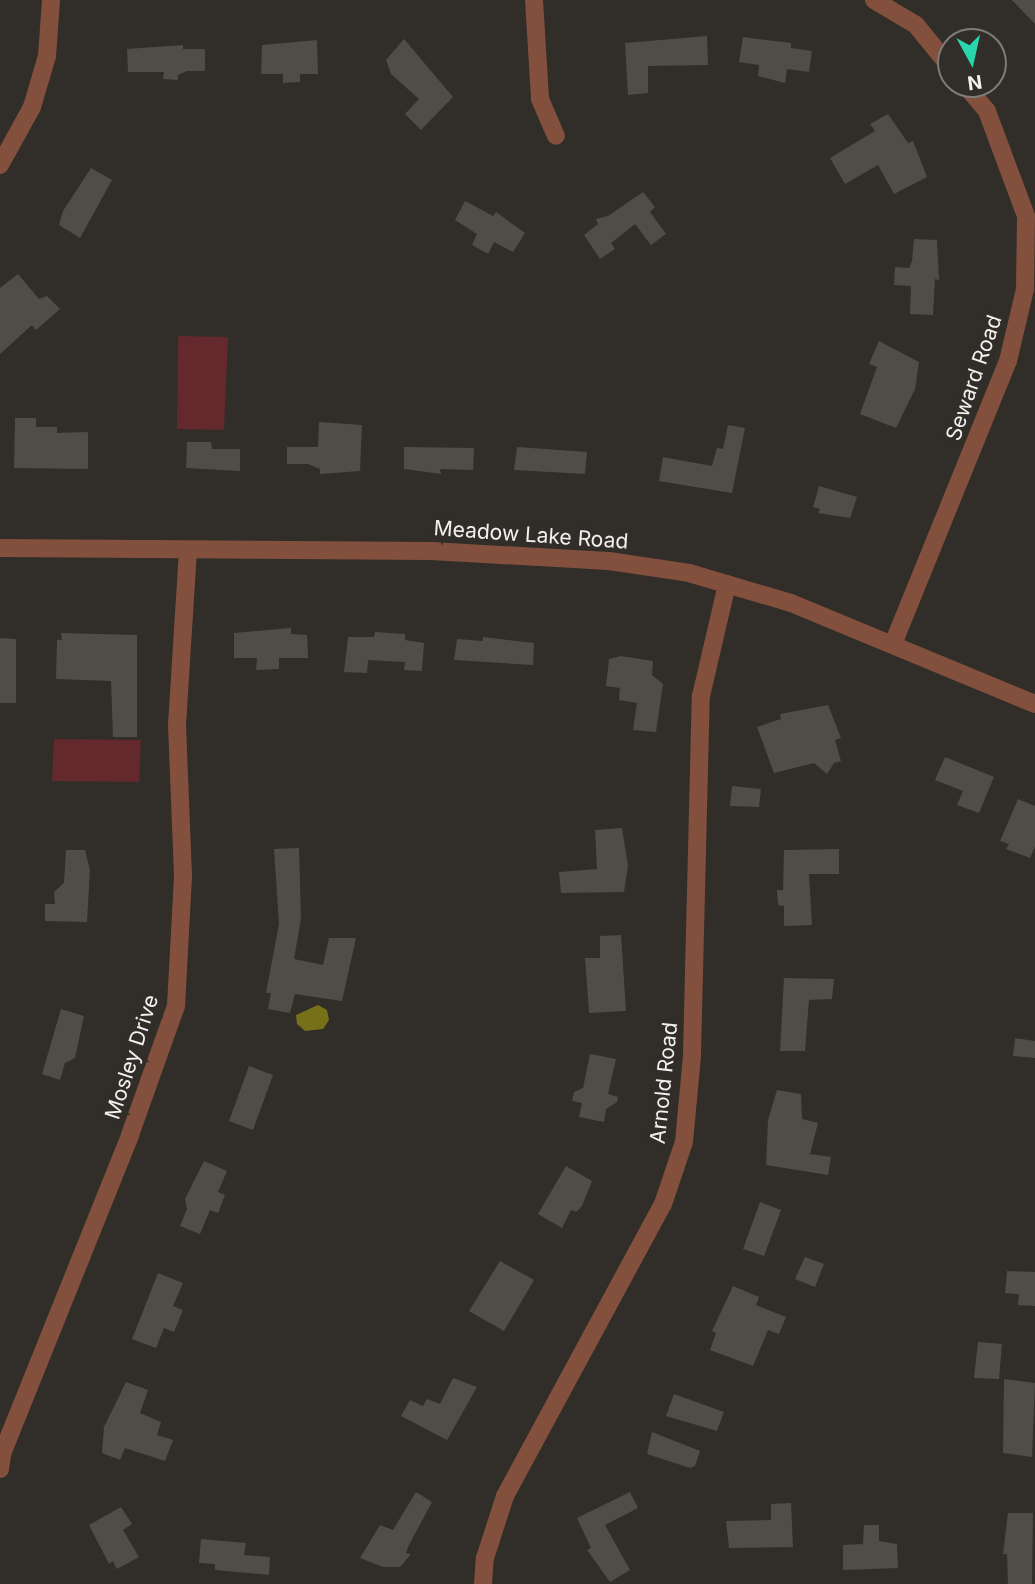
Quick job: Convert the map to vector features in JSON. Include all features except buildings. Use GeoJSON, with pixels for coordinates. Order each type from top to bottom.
{"type":"FeatureCollection","features":[{"type":"Feature","properties":{"kind":"street"},"geometry":{"type":"LineString","coordinates":[[0,165],[32,107],[47,56],[51,0]]}},
{"type":"Feature","properties":{"kind":"street"},"geometry":{"type":"LineString","coordinates":[[534,0],[540,99],[555,136]]}},
{"type":"Feature","properties":{"kind":"street"},"geometry":{"type":"LineString","coordinates":[[874,0],[916,25],[937,51]]}},
{"type":"Feature","properties":{"kind":"street","name":"Seward Road"},"geometry":{"type":"LineString","coordinates":[[893,644],[1007,361],[1025,289],[1031,214],[987,111],[976,98]]}},
{"type":"Feature","properties":{"kind":"street","name":"Meadow Lake Road"},"geometry":{"type":"LineString","coordinates":[[0,548],[510,554],[609,561],[689,573],[791,603],[1035,704]]}},
{"type":"Feature","properties":{"kind":"street","name":"Mosley Drive"},"geometry":{"type":"LineString","coordinates":[[0,1469],[5,1447],[130,1135],[176,1006],[183,875],[177,725],[188,550]]}},
{"type":"Feature","properties":{"kind":"street","name":"Arnold Road"},"geometry":{"type":"LineString","coordinates":[[483,1584],[485,1558],[503,1499],[663,1204],[684,1142],[693,1041],[701,696],[727,584]]}},
{"type":"Feature","properties":{"kind":"shaded area"},"geometry":{"type":"Polygon","coordinates":[[[178,336],[228,337],[224,430],[177,429],[178,336]]]}},
{"type":"Feature","properties":{"kind":"shaded area"},"geometry":{"type":"Polygon","coordinates":[[[54,739],[141,740],[139,782],[52,781],[54,739]]]}},
{"type":"Feature","properties":{"kind":"shaded area"},"geometry":{"type":"Polygon","coordinates":[[[318,1005],[327,1010],[329,1020],[323,1029],[305,1031],[297,1024],[296,1015],[318,1005]]]}}]}
